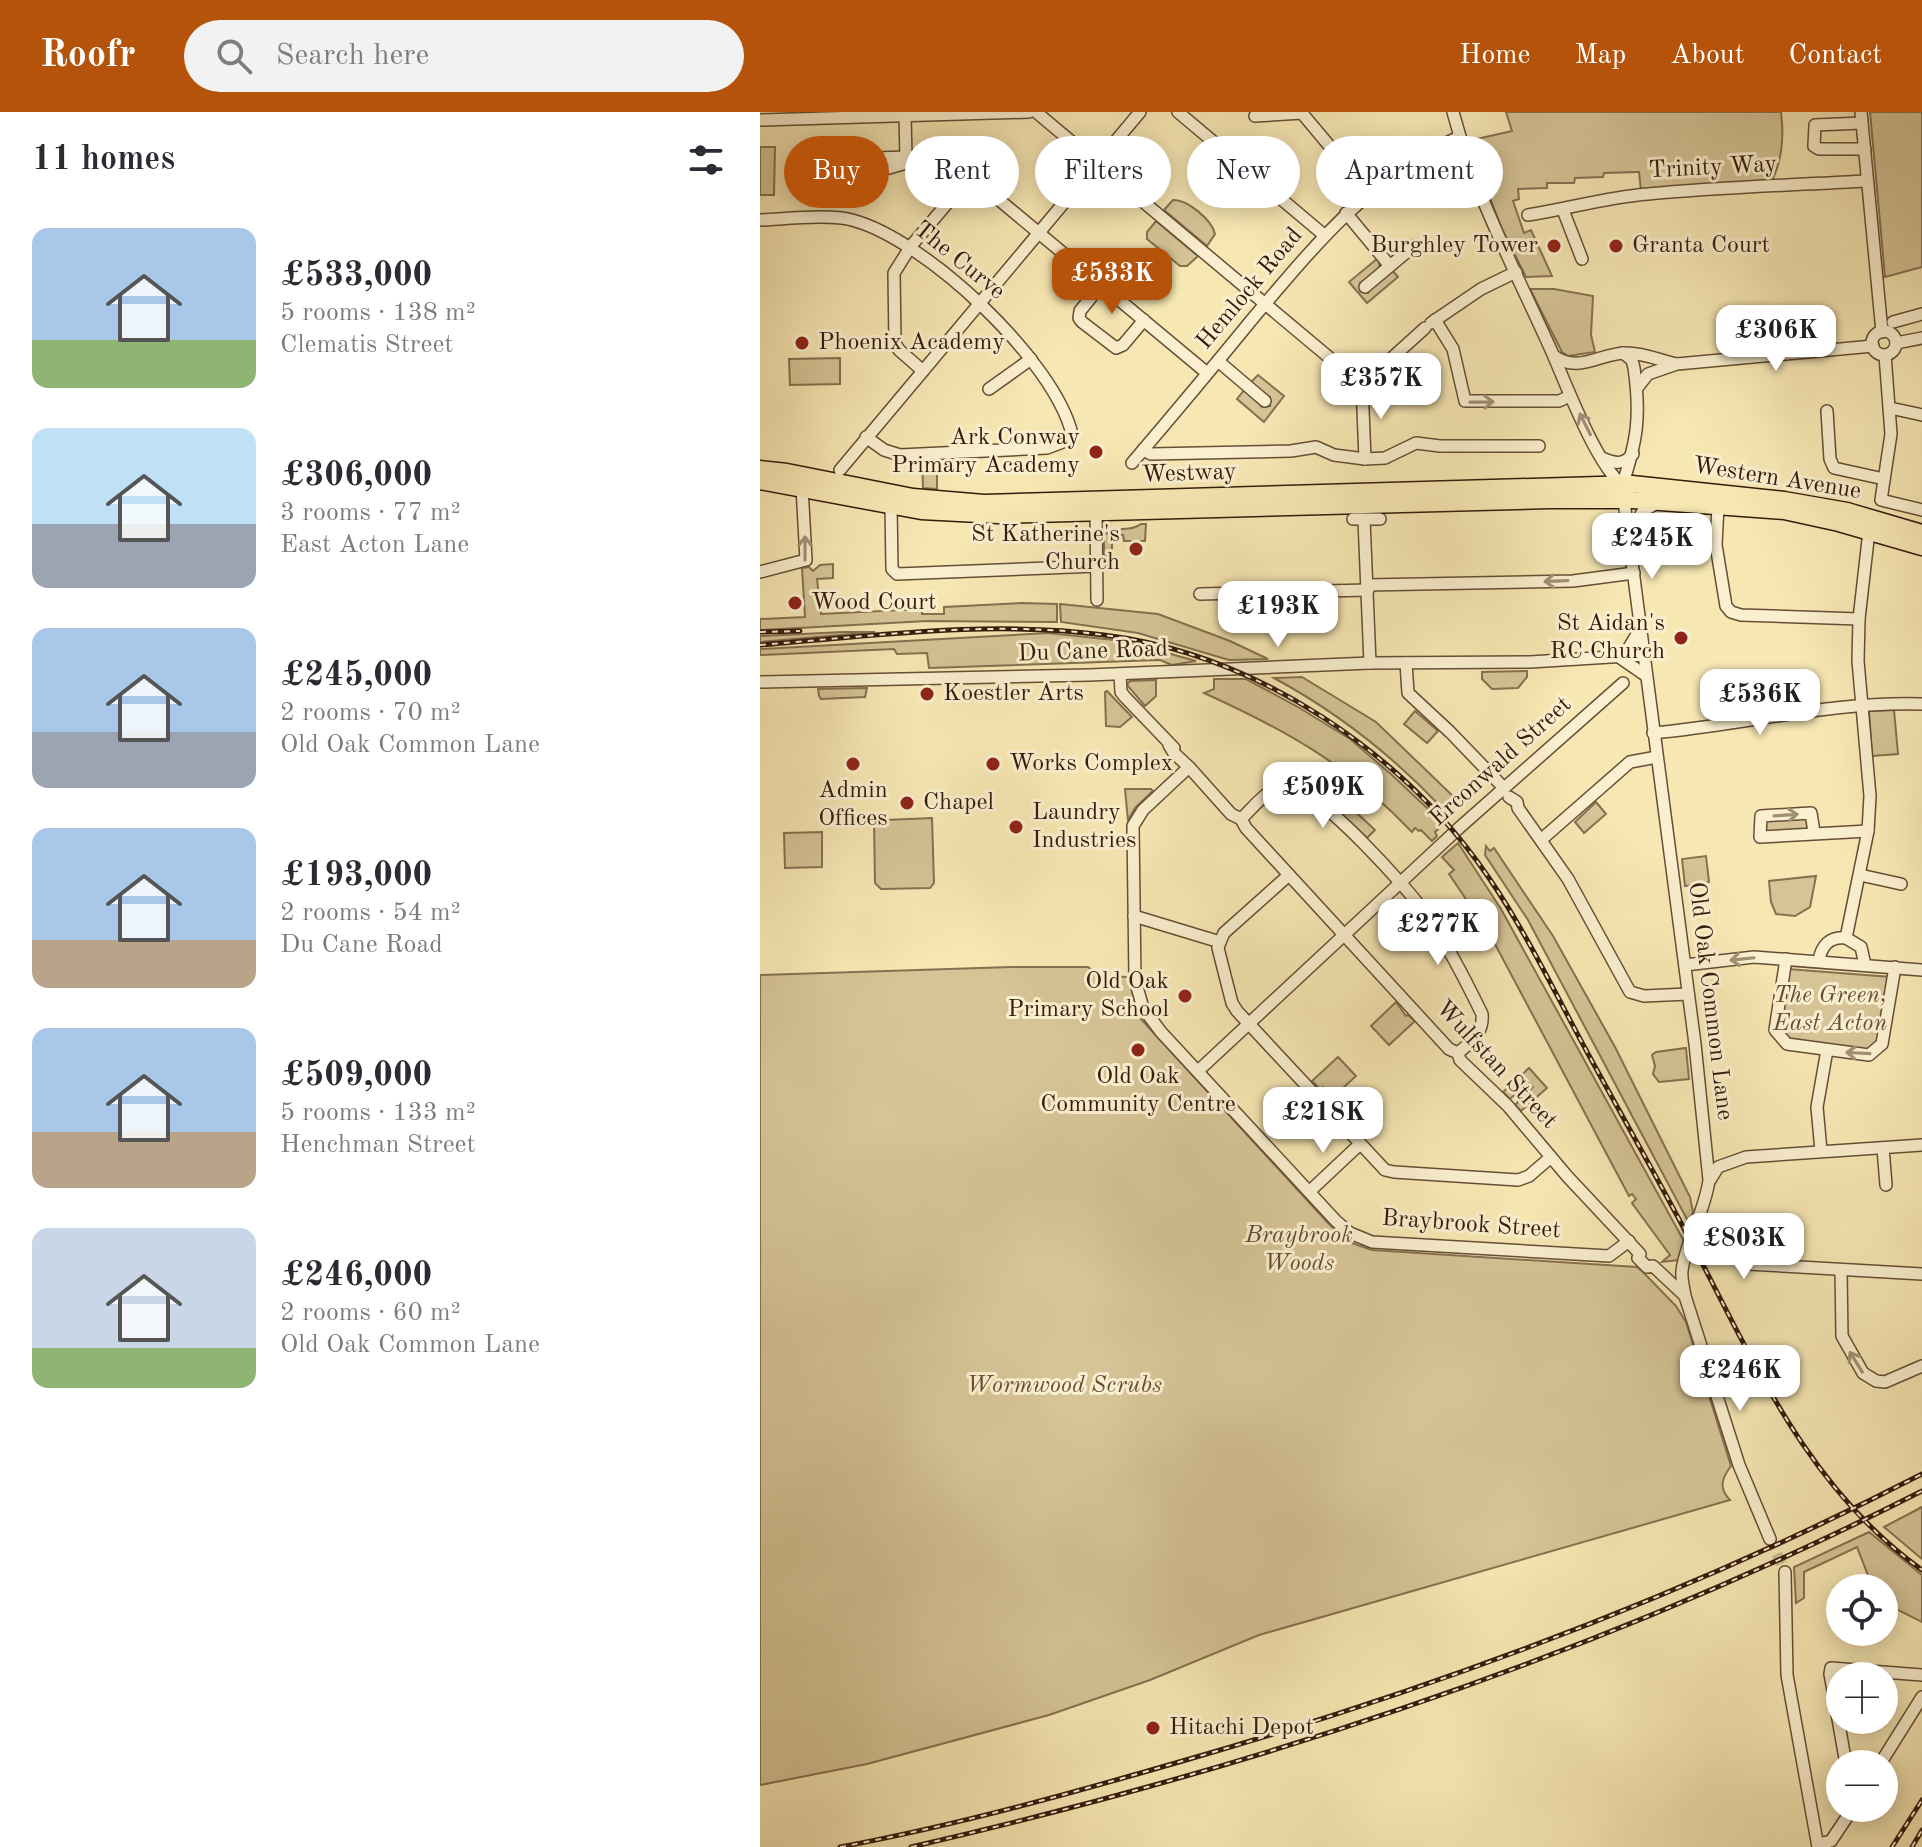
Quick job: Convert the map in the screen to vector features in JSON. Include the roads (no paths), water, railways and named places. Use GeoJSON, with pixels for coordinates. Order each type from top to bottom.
{"type":"FeatureCollection","features":[{"type":"Feature","properties":{"kind":"highway","name":"Westway"},"geometry":{"type":"LineString","coordinates":[[760,469],[913,497],[984,503],[1572,487],[1623,493]]}},
{"type":"Feature","properties":{"kind":"highway","name":"Westway"},"geometry":{"type":"LineString","coordinates":[[760,481],[891,506],[975,515],[1588,500]]}},
{"type":"Feature","properties":{"kind":"highway","name":"Western Avenue"},"geometry":{"type":"LineString","coordinates":[[1588,500],[1652,485],[1784,500],[1847,511],[1922,533]]}},
{"type":"Feature","properties":{"kind":"highway","name":"Western Avenue"},"geometry":{"type":"LineString","coordinates":[[1623,493],[1662,502],[1784,511],[1922,547]]}},
{"type":"Feature","properties":{"kind":"street"},"geometry":{"type":"LineString","coordinates":[[760,120],[1029,112]]}},
{"type":"Feature","properties":{"kind":"street"},"geometry":{"type":"LineString","coordinates":[[1036,112],[1064,136]]}},
{"type":"Feature","properties":{"kind":"street"},"geometry":{"type":"LineString","coordinates":[[1120,136],[1140,112]]}},
{"type":"Feature","properties":{"kind":"street"},"geometry":{"type":"LineString","coordinates":[[1178,112],[1324,235]]}},
{"type":"Feature","properties":{"kind":"street"},"geometry":{"type":"LineString","coordinates":[[1453,112],[1459,136]]}},
{"type":"Feature","properties":{"kind":"street"},"geometry":{"type":"LineString","coordinates":[[1255,116],[1302,113],[1321,136]]}},
{"type":"Feature","properties":{"kind":"street"},"geometry":{"type":"LineString","coordinates":[[906,136],[907,115]]}},
{"type":"Feature","properties":{"kind":"street"},"geometry":{"type":"LineString","coordinates":[[1865,149],[1819,149],[1814,146],[1815,125],[1862,117],[1865,149],[1867,181],[1882,332]]}},
{"type":"Feature","properties":{"kind":"street","name":"Trinity Way"},"geometry":{"type":"LineString","coordinates":[[1528,215],[1604,199],[1648,194],[1867,181]]}},
{"type":"Feature","properties":{"kind":"street"},"geometry":{"type":"LineString","coordinates":[[923,371],[895,343],[893,278],[911,246],[962,186],[980,184],[1207,373]]}},
{"type":"Feature","properties":{"kind":"street"},"geometry":{"type":"LineString","coordinates":[[840,470],[1059,208]]}},
{"type":"Feature","properties":{"kind":"street"},"geometry":{"type":"LineString","coordinates":[[1150,208],[1362,385],[1365,459]]}},
{"type":"Feature","properties":{"kind":"street","name":"Hemlock Road"},"geometry":{"type":"LineString","coordinates":[[1132,463],[1324,235],[1351,208]]}},
{"type":"Feature","properties":{"kind":"street"},"geometry":{"type":"LineString","coordinates":[[1489,208],[1553,355],[1566,396],[1609,474],[1623,493]]}},
{"type":"Feature","properties":{"kind":"street"},"geometry":{"type":"LineString","coordinates":[[1563,210],[1582,259]]}},
{"type":"Feature","properties":{"kind":"street"},"geometry":{"type":"LineString","coordinates":[[1346,213],[1390,266]]}},
{"type":"Feature","properties":{"kind":"street","name":"The Curve"},"geometry":{"type":"LineString","coordinates":[[760,220],[848,218],[911,246],[980,303],[1031,359],[1064,411],[1072,434],[1068,440],[1047,448],[900,455],[884,450],[866,437]]}},
{"type":"Feature","properties":{"kind":"street"},"geometry":{"type":"LineString","coordinates":[[1365,287],[1415,245]]}},
{"type":"Feature","properties":{"kind":"street"},"geometry":{"type":"LineString","coordinates":[[1362,385],[1430,324],[1481,289],[1516,272]]}},
{"type":"Feature","properties":{"kind":"street"},"geometry":{"type":"LineString","coordinates":[[1101,285],[1078,315],[1089,328],[1113,347],[1119,347],[1144,320]]}},
{"type":"Feature","properties":{"kind":"street"},"geometry":{"type":"LineString","coordinates":[[1893,322],[1922,314]]}},
{"type":"Feature","properties":{"kind":"street"},"geometry":{"type":"LineString","coordinates":[[1430,324],[1457,358],[1465,401],[1566,396]]}},
{"type":"Feature","properties":{"kind":"street"},"geometry":{"type":"LineString","coordinates":[[1882,332],[1890,333],[1896,343],[1892,352],[1885,355],[1879,354],[1873,346],[1875,336],[1882,332]]}},
{"type":"Feature","properties":{"kind":"street"},"geometry":{"type":"LineString","coordinates":[[1896,343],[1922,338]]}},
{"type":"Feature","properties":{"kind":"street"},"geometry":{"type":"LineString","coordinates":[[1637,388],[1648,374],[1677,364],[1873,346]]}},
{"type":"Feature","properties":{"kind":"street"},"geometry":{"type":"LineString","coordinates":[[1553,355],[1564,363],[1623,353],[1677,364]]}},
{"type":"Feature","properties":{"kind":"street","name":"Old Oak Common Lane"},"geometry":{"type":"LineString","coordinates":[[1623,353],[1632,360],[1637,388],[1638,433],[1623,493],[1685,965],[1709,1180],[1682,1271],[1685,1296],[1739,1465],[1770,1539]]}},
{"type":"Feature","properties":{"kind":"street"},"geometry":{"type":"LineString","coordinates":[[1885,355],[1891,434],[1882,501],[1922,510]]}},
{"type":"Feature","properties":{"kind":"street"},"geometry":{"type":"LineString","coordinates":[[989,389],[1031,359]]}},
{"type":"Feature","properties":{"kind":"street"},"geometry":{"type":"LineString","coordinates":[[1218,361],[1265,401]]}},
{"type":"Feature","properties":{"kind":"street"},"geometry":{"type":"LineString","coordinates":[[1566,396],[1568,372],[1578,363]]}},
{"type":"Feature","properties":{"kind":"street"},"geometry":{"type":"LineString","coordinates":[[1890,408],[1922,415]]}},
{"type":"Feature","properties":{"kind":"street"},"geometry":{"type":"LineString","coordinates":[[1827,411],[1830,459],[1834,468],[1884,479]]}},
{"type":"Feature","properties":{"kind":"street"},"geometry":{"type":"LineString","coordinates":[[1143,450],[1151,454],[1291,451],[1316,447],[1334,455],[1365,459],[1385,458],[1416,443],[1440,446],[1539,446]]}},
{"type":"Feature","properties":{"kind":"street"},"geometry":{"type":"LineString","coordinates":[[1602,458],[1614,463],[1623,462],[1633,454]]}},
{"type":"Feature","properties":{"kind":"street"},"geometry":{"type":"LineString","coordinates":[[1633,454],[1633,468],[1652,485]]}},
{"type":"Feature","properties":{"kind":"street"},"geometry":{"type":"LineString","coordinates":[[1572,487],[1594,478],[1600,471],[1602,458]]}},
{"type":"Feature","properties":{"kind":"street"},"geometry":{"type":"LineString","coordinates":[[760,572],[806,560],[802,487]]}},
{"type":"Feature","properties":{"kind":"street"},"geometry":{"type":"LineString","coordinates":[[1629,537],[1643,511],[1662,502]]}},
{"type":"Feature","properties":{"kind":"street"},"geometry":{"type":"LineString","coordinates":[[891,506],[892,569],[897,574],[1097,566]]}},
{"type":"Feature","properties":{"kind":"street"},"geometry":{"type":"LineString","coordinates":[[1718,506],[1716,545],[1726,606],[1731,612],[1741,615],[1859,619]]}},
{"type":"Feature","properties":{"kind":"street"},"geometry":{"type":"LineString","coordinates":[[1096,512],[1097,600]]}},
{"type":"Feature","properties":{"kind":"street"},"geometry":{"type":"LineString","coordinates":[[1370,663],[1368,588],[1359,520],[1380,519]]}},
{"type":"Feature","properties":{"kind":"street"},"geometry":{"type":"LineString","coordinates":[[1846,938],[1868,831],[1870,796],[1858,661],[1859,619],[1869,531]]}},
{"type":"Feature","properties":{"kind":"street"},"geometry":{"type":"LineString","coordinates":[[1200,594],[1573,581],[1634,573]]}},
{"type":"Feature","properties":{"kind":"street"},"geometry":{"type":"LineString","coordinates":[[1640,629],[1622,657],[1645,675]]}},
{"type":"Feature","properties":{"kind":"street","name":"Du Cane Road"},"geometry":{"type":"LineString","coordinates":[[760,682],[1120,674],[1370,663],[1530,662],[1643,655]]}},
{"type":"Feature","properties":{"kind":"street"},"geometry":{"type":"LineString","coordinates":[[1406,663],[1408,693],[1450,732],[1505,792],[1542,839],[1568,879],[1630,992],[1653,997],[1688,994]]}},
{"type":"Feature","properties":{"kind":"street","name":"Wulfstan Street"},"geometry":{"type":"LineString","coordinates":[[1120,674],[1121,692],[1169,745],[1186,758],[1189,767],[1231,814],[1241,819],[1449,1049],[1458,1053],[1460,1060],[1508,1106],[1640,1254],[1645,1253],[1653,1260],[1653,1266],[1685,1296]]}},
{"type":"Feature","properties":{"kind":"street","name":"Erconwald Street"},"geometry":{"type":"LineString","coordinates":[[1198,1071],[1400,883],[1623,683]]}},
{"type":"Feature","properties":{"kind":"street"},"geometry":{"type":"LineString","coordinates":[[1653,733],[1714,727],[1862,704],[1922,704]]}},
{"type":"Feature","properties":{"kind":"street"},"geometry":{"type":"LineString","coordinates":[[1542,839],[1630,762],[1657,757]]}},
{"type":"Feature","properties":{"kind":"street","name":"Braybrook Street"},"geometry":{"type":"LineString","coordinates":[[1189,767],[1143,810],[1135,820],[1132,834],[1135,980],[1139,999],[1151,1021],[1343,1227],[1372,1242],[1609,1256],[1629,1241]]}},
{"type":"Feature","properties":{"kind":"street"},"geometry":{"type":"LineString","coordinates":[[1241,819],[1270,792],[1283,787],[1299,789],[1346,826],[1419,903],[1482,1014],[1478,1034],[1458,1053]]}},
{"type":"Feature","properties":{"kind":"street"},"geometry":{"type":"LineString","coordinates":[[1761,850],[1761,816],[1811,813],[1814,832]]}},
{"type":"Feature","properties":{"kind":"street"},"geometry":{"type":"LineString","coordinates":[[1760,837],[1868,831]]}},
{"type":"Feature","properties":{"kind":"street"},"geometry":{"type":"LineString","coordinates":[[1289,875],[1224,933],[1218,948],[1232,1003],[1360,1144],[1389,1171],[1449,1176],[1518,1180],[1529,1176],[1551,1157]]}},
{"type":"Feature","properties":{"kind":"street"},"geometry":{"type":"LineString","coordinates":[[1860,875],[1901,884]]}},
{"type":"Feature","properties":{"kind":"street"},"geometry":{"type":"LineString","coordinates":[[1134,916],[1220,942]]}},
{"type":"Feature","properties":{"kind":"street"},"geometry":{"type":"LineString","coordinates":[[1819,961],[1827,943],[1846,938],[1861,947],[1865,965]]}},
{"type":"Feature","properties":{"kind":"street"},"geometry":{"type":"LineString","coordinates":[[1685,965],[1754,957],[1922,970]]}},
{"type":"Feature","properties":{"kind":"street"},"geometry":{"type":"LineString","coordinates":[[1786,959],[1775,1030],[1787,1044],[1869,1055],[1882,1044],[1895,967]]}},
{"type":"Feature","properties":{"kind":"street"},"geometry":{"type":"LineString","coordinates":[[1821,1151],[1817,1107],[1827,1050]]}},
{"type":"Feature","properties":{"kind":"street"},"geometry":{"type":"LineString","coordinates":[[1310,1191],[1360,1144]]}},
{"type":"Feature","properties":{"kind":"street"},"geometry":{"type":"LineString","coordinates":[[1709,1180],[1718,1167],[1746,1157],[1922,1145]]}},
{"type":"Feature","properties":{"kind":"street"},"geometry":{"type":"LineString","coordinates":[[1883,1148],[1886,1185]]}},
{"type":"Feature","properties":{"kind":"street"},"geometry":{"type":"LineString","coordinates":[[1699,1222],[1726,1251],[1748,1264],[1922,1274]]}},
{"type":"Feature","properties":{"kind":"street"},"geometry":{"type":"LineString","coordinates":[[1841,1271],[1842,1336],[1863,1373],[1876,1381],[1885,1382],[1922,1366]]}},
{"type":"Feature","properties":{"kind":"street"},"geometry":{"type":"LineString","coordinates":[[1785,1572],[1787,1675],[1818,1846],[1831,1841],[1844,1822]]}},
{"type":"Feature","properties":{"kind":"street"},"geometry":{"type":"LineString","coordinates":[[1844,1750],[1831,1668],[1922,1675]]}},
{"type":"Feature","properties":{"kind":"street"},"geometry":{"type":"LineString","coordinates":[[1889,1750],[1922,1697]]}},
{"type":"Feature","properties":{"kind":"tunnel"},"geometry":{"type":"LineString","coordinates":[[1770,1539],[1785,1572]]}},
{"type":"Feature","properties":{"kind":"railway"},"geometry":{"type":"LineString","coordinates":[[760,645],[975,629],[1104,635],[1161,646],[1217,663],[1271,687],[1322,717],[1370,751],[1414,790],[1454,832],[1503,899],[1793,1429],[1850,1505],[1884,1539],[1922,1570]]}},
{"type":"Feature","properties":{"kind":"railway"},"geometry":{"type":"LineString","coordinates":[[760,632],[800,631]]}},
{"type":"Feature","properties":{"kind":"railway"},"geometry":{"type":"LineString","coordinates":[[840,1847],[971,1819],[1281,1732],[1375,1702],[1561,1635],[1653,1598],[1833,1518],[1922,1474]]}},
{"type":"Feature","properties":{"kind":"railway"},"geometry":{"type":"LineString","coordinates":[[911,1847],[1171,1780],[1427,1700],[1554,1654],[1678,1604],[1801,1550],[1922,1491]]}},
{"type":"Feature","properties":{"kind":"railway"},"geometry":{"type":"LineString","coordinates":[[1892,1847],[1922,1800]]}},
{"type":"Feature","properties":{"kind":"railway"},"geometry":{"type":"LineString","coordinates":[[1912,1847],[1922,1830]]}},
{"type":"Feature","properties":{"kind":"place","name":"Burghley Tower"},"geometry":{"type":"Point","coordinates":[1554,246]}},
{"type":"Feature","properties":{"kind":"place","name":"Granta Court"},"geometry":{"type":"Point","coordinates":[1616,246]}},
{"type":"Feature","properties":{"kind":"place","name":"Phoenix Academy"},"geometry":{"type":"Point","coordinates":[802,343]}},
{"type":"Feature","properties":{"kind":"place","name":"Ark Conway Primary Academy"},"geometry":{"type":"Point","coordinates":[1096,452]}},
{"type":"Feature","properties":{"kind":"place","name":"St Katherine's Church"},"geometry":{"type":"Point","coordinates":[1136,549]}},
{"type":"Feature","properties":{"kind":"place","name":"Wood Court"},"geometry":{"type":"Point","coordinates":[795,603]}},
{"type":"Feature","properties":{"kind":"place","name":"St Aidan's RC Church"},"geometry":{"type":"Point","coordinates":[1681,638]}},
{"type":"Feature","properties":{"kind":"place","name":"Koestler Arts"},"geometry":{"type":"Point","coordinates":[927,694]}},
{"type":"Feature","properties":{"kind":"place","name":"Admin Offices"},"geometry":{"type":"Point","coordinates":[853,764]}},
{"type":"Feature","properties":{"kind":"place","name":"Works Complex"},"geometry":{"type":"Point","coordinates":[993,764]}},
{"type":"Feature","properties":{"kind":"place","name":"Chapel"},"geometry":{"type":"Point","coordinates":[907,803]}},
{"type":"Feature","properties":{"kind":"place","name":"Laundry Industries"},"geometry":{"type":"Point","coordinates":[1016,827]}},
{"type":"Feature","properties":{"kind":"place","name":"Old Oak Primary School"},"geometry":{"type":"Point","coordinates":[1185,996]}},
{"type":"Feature","properties":{"kind":"place","name":"Old Oak Community Centre"},"geometry":{"type":"Point","coordinates":[1138,1050]}},
{"type":"Feature","properties":{"kind":"place","name":"Hitachi Depot"},"geometry":{"type":"Point","coordinates":[1153,1728]}},
{"type":"Feature","properties":{"kind":"park label","name":"The Green, East Acton"},"geometry":{"type":"Point","coordinates":[1830,1010]}},
{"type":"Feature","properties":{"kind":"park label","name":"Braybrook Woods"},"geometry":{"type":"Point","coordinates":[1299,1250]}},
{"type":"Feature","properties":{"kind":"park label","name":"Wormwood Scrubs"},"geometry":{"type":"Point","coordinates":[1064,1386]}}]}
